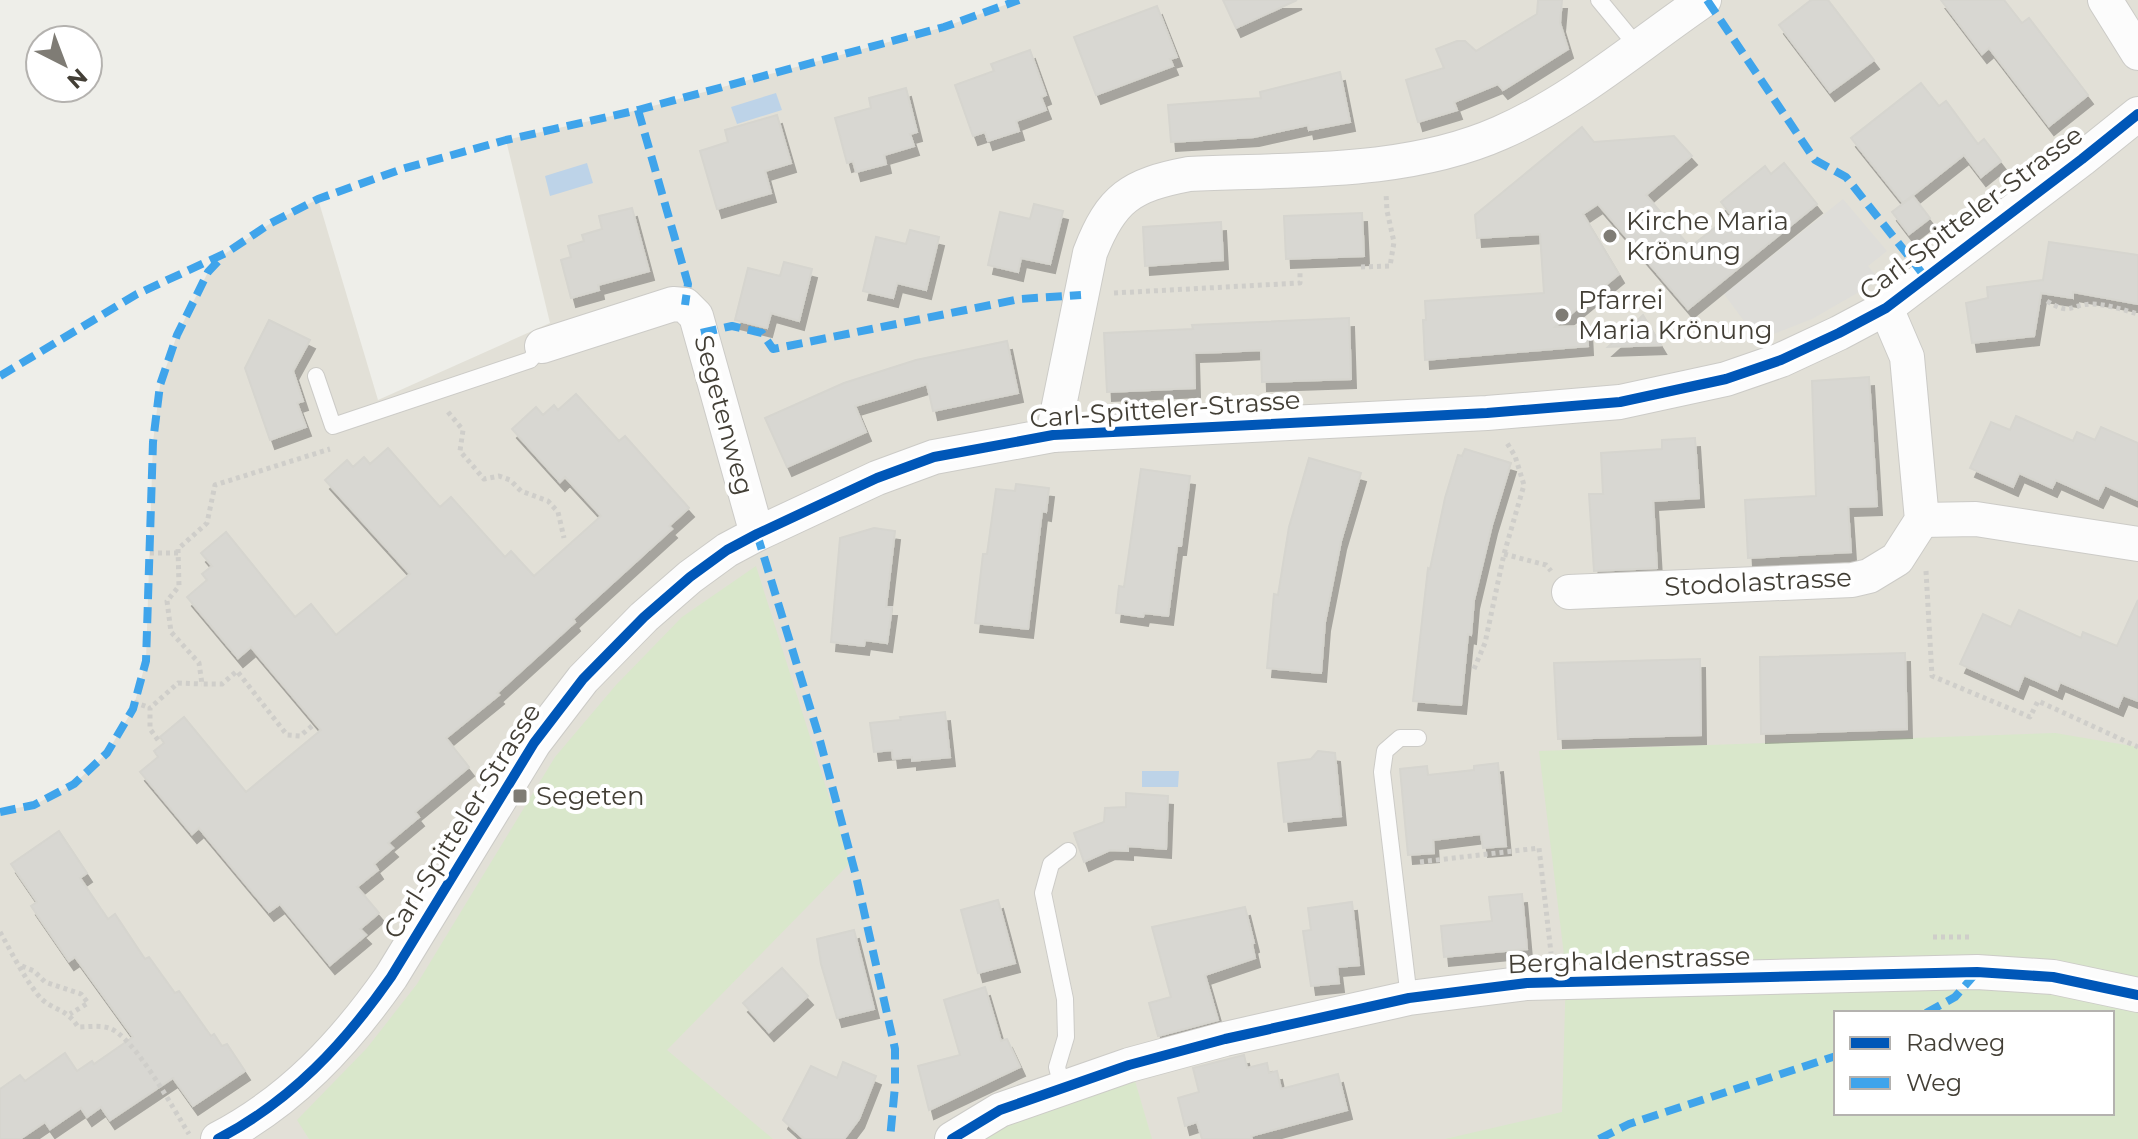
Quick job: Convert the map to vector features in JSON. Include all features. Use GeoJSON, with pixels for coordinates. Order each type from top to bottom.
{"type":"FeatureCollection","features":[{"type":"Feature","properties":{"kind":"street"},"geometry":{"type":"LineString","coordinates":[[1053,435],[1090,253],[1106,217],[1131,193],[1157,180],[1189,174],[1385,164],[1459,148],[1500,134],[1538,114],[1704,0]]}},
{"type":"Feature","properties":{"kind":"street"},"geometry":{"type":"LineString","coordinates":[[2105,0],[2138,53]]}},
{"type":"Feature","properties":{"kind":"street","name":"Carl-Spitteler-Strasse"},"geometry":{"type":"LineString","coordinates":[[218,1139],[316,1070],[391,977],[534,743],[583,679],[644,617],[727,550],[877,478],[934,457],[1053,435],[1487,413],[1620,402],[1726,379],[1781,360],[1886,308],[2138,114]]}},
{"type":"Feature","properties":{"kind":"street","name":"Segetenweg"},"geometry":{"type":"LineString","coordinates":[[542,346],[673,304],[685,305],[696,316],[757,534]]}},
{"type":"Feature","properties":{"kind":"street"},"geometry":{"type":"LineString","coordinates":[[1886,308],[1907,357],[1922,520],[1976,519],[2138,544]]}},
{"type":"Feature","properties":{"kind":"street","name":"Stodolastrasse"},"geometry":{"type":"LineString","coordinates":[[1569,592],[1852,580],[1869,576],[1897,559],[1922,520]]}},
{"type":"Feature","properties":{"kind":"street","name":"Berghaldenstrasse"},"geometry":{"type":"LineString","coordinates":[[952,1139],[1000,1110],[1129,1065],[1225,1039],[1409,998],[1527,983],[1977,972],[2053,977],[2138,995]]}},
{"type":"Feature","properties":{"kind":"lane"},"geometry":{"type":"LineString","coordinates":[[1599,0],[1637,46]]}},
{"type":"Feature","properties":{"kind":"lane"},"geometry":{"type":"LineString","coordinates":[[316,376],[333,426],[530,360],[542,346]]}},
{"type":"Feature","properties":{"kind":"lane"},"geometry":{"type":"LineString","coordinates":[[1409,998],[1382,772],[1385,751],[1400,738],[1418,738]]}},
{"type":"Feature","properties":{"kind":"lane"},"geometry":{"type":"LineString","coordinates":[[1062,1087],[1057,1067],[1066,1037],[1065,999],[1043,893],[1051,864],[1068,851]]}},
{"type":"Feature","properties":{"kind":"path"},"geometry":{"type":"LineString","coordinates":[[1361,267],[1390,266],[1394,242],[1387,211],[1385,164]]}},
{"type":"Feature","properties":{"kind":"path"},"geometry":{"type":"LineString","coordinates":[[1081,295],[1300,283],[1300,273]]}},
{"type":"Feature","properties":{"kind":"path"},"geometry":{"type":"LineString","coordinates":[[2047,301],[2060,309],[2090,304],[2138,314]]}},
{"type":"Feature","properties":{"kind":"path"},"geometry":{"type":"LineString","coordinates":[[433,417],[462,407]]}},
{"type":"Feature","properties":{"kind":"path"},"geometry":{"type":"LineString","coordinates":[[448,412],[463,430],[460,451],[484,479],[499,476],[510,480],[521,491],[548,501],[558,512],[564,538]]}},
{"type":"Feature","properties":{"kind":"path"},"geometry":{"type":"LineString","coordinates":[[1474,669],[1485,643],[1504,554],[1524,485],[1515,456],[1487,413]]}},
{"type":"Feature","properties":{"kind":"path"},"geometry":{"type":"LineString","coordinates":[[202,684],[199,663],[171,632],[167,601],[179,586],[178,549],[207,523],[215,485],[331,448]]}},
{"type":"Feature","properties":{"kind":"path"},"geometry":{"type":"LineString","coordinates":[[1922,520],[1932,676],[2030,717],[2038,701],[2138,747]]}},
{"type":"Feature","properties":{"kind":"path"},"geometry":{"type":"LineString","coordinates":[[150,553],[178,553]]}},
{"type":"Feature","properties":{"kind":"path"},"geometry":{"type":"LineString","coordinates":[[1504,554],[1546,565],[1569,592]]}},
{"type":"Feature","properties":{"kind":"path"},"geometry":{"type":"LineString","coordinates":[[158,740],[150,729],[150,708],[178,683],[222,684],[237,671],[287,735],[300,736],[312,726]]}},
{"type":"Feature","properties":{"kind":"path"},"geometry":{"type":"LineString","coordinates":[[134,702],[150,708]]}},
{"type":"Feature","properties":{"kind":"path"},"geometry":{"type":"LineString","coordinates":[[1420,862],[1539,848],[1554,982]]}},
{"type":"Feature","properties":{"kind":"path"},"geometry":{"type":"LineString","coordinates":[[0,932],[39,996],[55,1009],[70,1014],[78,1027],[115,1031],[142,1058],[192,1139]]}},
{"type":"Feature","properties":{"kind":"path"},"geometry":{"type":"LineString","coordinates":[[1933,937],[1973,937]]}},
{"type":"Feature","properties":{"kind":"path"},"geometry":{"type":"LineString","coordinates":[[20,965],[34,971],[45,982],[81,994],[88,1003],[70,1014]]}},
{"type":"Feature","properties":{"kind":"shaded area"},"geometry":{"type":"Polygon","coordinates":[[[1019,0],[2138,0],[2138,1139],[0,1139],[0,811],[34,805],[74,784],[107,753],[133,709],[146,661],[153,442],[160,385],[177,335],[208,272],[226,253],[271,223],[318,199],[378,400],[550,323],[506,140],[638,110],[944,27],[1019,0]]]}},
{"type":"Feature","properties":{"kind":"shaded area"},"geometry":{"type":"Polygon","coordinates":[[[1843,199],[1887,251],[1868,266],[1880,280],[1812,319],[1758,340],[1724,294],[1843,199]]]}},
{"type":"Feature","properties":{"kind":"green space"},"geometry":{"type":"Polygon","coordinates":[[[756,566],[850,863],[667,1050],[773,1139],[309,1139],[297,1120],[367,1048],[417,984],[555,757],[616,685],[682,617],[756,566]]]}},
{"type":"Feature","properties":{"kind":"green space"},"geometry":{"type":"Polygon","coordinates":[[[2055,733],[2138,747],[2138,1139],[1445,1139],[1562,1112],[1566,971],[1539,751],[2055,733]]]}},
{"type":"Feature","properties":{"kind":"green space"},"geometry":{"type":"Polygon","coordinates":[[[1133,1074],[1152,1139],[973,1139],[1133,1074]]]}},
{"type":"Feature","properties":{"kind":"water"},"geometry":{"type":"Polygon","coordinates":[[[776,93],[782,110],[737,124],[731,107],[776,93]]]}},
{"type":"Feature","properties":{"kind":"water"},"geometry":{"type":"Polygon","coordinates":[[[587,163],[593,183],[550,196],[545,176],[587,163]]]}},
{"type":"Feature","properties":{"kind":"water"},"geometry":{"type":"Polygon","coordinates":[[[1142,771],[1179,771],[1178,787],[1142,787],[1142,771]]]}},
{"type":"Feature","properties":{"kind":"building"},"geometry":{"type":"Polygon","coordinates":[[[1223,0],[1297,0],[1236,28],[1223,0]]]}},
{"type":"Feature","properties":{"kind":"building"},"geometry":{"type":"Polygon","coordinates":[[[1538,0],[1562,0],[1560,23],[1568,49],[1503,90],[1498,84],[1454,102],[1457,110],[1418,122],[1406,80],[1444,68],[1436,49],[1465,41],[1476,51],[1537,14],[1538,0]]]}},
{"type":"Feature","properties":{"kind":"building"},"geometry":{"type":"Polygon","coordinates":[[[1811,0],[1828,0],[1874,60],[1830,92],[1779,25],[1811,0]]]}},
{"type":"Feature","properties":{"kind":"building"},"geometry":{"type":"Polygon","coordinates":[[[1941,0],[2004,0],[2022,23],[2029,18],[2088,95],[2049,126],[1989,48],[1982,54],[1941,0]]]}},
{"type":"Feature","properties":{"kind":"building"},"geometry":{"type":"Polygon","coordinates":[[[1157,6],[1177,57],[1170,59],[1173,66],[1096,95],[1074,37],[1157,6]]]}},
{"type":"Feature","properties":{"kind":"building"},"geometry":{"type":"Polygon","coordinates":[[[1030,50],[1046,95],[1041,97],[1046,110],[1016,121],[1019,131],[988,141],[985,132],[973,136],[955,85],[994,71],[991,64],[1030,50]]]}},
{"type":"Feature","properties":{"kind":"building"},"geometry":{"type":"Polygon","coordinates":[[[1340,72],[1350,122],[1309,130],[1308,125],[1254,137],[1171,142],[1168,105],[1261,98],[1260,92],[1340,72]]]}},
{"type":"Feature","properties":{"kind":"building"},"geometry":{"type":"Polygon","coordinates":[[[1921,83],[1939,106],[1946,101],[1978,144],[1984,139],[2001,161],[1981,177],[1964,155],[1903,203],[1851,138],[1921,83]]]}},
{"type":"Feature","properties":{"kind":"building"},"geometry":{"type":"Polygon","coordinates":[[[906,88],[917,132],[910,134],[914,146],[884,155],[886,164],[856,172],[853,161],[847,163],[835,118],[871,108],[869,98],[906,88]]]}},
{"type":"Feature","properties":{"kind":"building"},"geometry":{"type":"Polygon","coordinates":[[[777,115],[791,163],[765,171],[771,193],[717,209],[700,151],[728,142],[725,130],[777,115]]]}},
{"type":"Feature","properties":{"kind":"building","name":"Kirche Maria Krönung"},"geometry":{"type":"Polygon","coordinates":[[[1582,127],[1594,142],[1674,136],[1692,156],[1646,195],[1690,247],[1731,215],[1721,202],[1765,166],[1771,174],[1784,163],[1817,204],[1688,309],[1598,204],[1583,214],[1619,274],[1555,327],[1587,326],[1588,346],[1425,360],[1425,301],[1544,293],[1540,234],[1477,238],[1475,215],[1582,127]]]}},
{"type":"Feature","properties":{"kind":"building"},"geometry":{"type":"Polygon","coordinates":[[[1913,196],[1930,218],[1909,234],[1892,212],[1913,196]]]}},
{"type":"Feature","properties":{"kind":"building"},"geometry":{"type":"Polygon","coordinates":[[[1034,204],[1063,211],[1050,264],[1021,258],[1018,272],[988,265],[1000,212],[1030,219],[1034,204]]]}},
{"type":"Feature","properties":{"kind":"building"},"geometry":{"type":"Polygon","coordinates":[[[632,208],[649,271],[598,285],[599,290],[571,298],[561,260],[571,257],[568,246],[584,241],[582,235],[602,229],[599,216],[632,208]]]}},
{"type":"Feature","properties":{"kind":"building"},"geometry":{"type":"Polygon","coordinates":[[[1362,213],[1364,256],[1286,259],[1284,216],[1362,213]]]}},
{"type":"Feature","properties":{"kind":"building"},"geometry":{"type":"Polygon","coordinates":[[[1221,222],[1223,260],[1145,266],[1143,227],[1221,222]]]}},
{"type":"Feature","properties":{"kind":"building"},"geometry":{"type":"Polygon","coordinates":[[[910,230],[939,237],[926,290],[897,283],[893,298],[863,291],[876,237],[906,244],[910,230]]]}},
{"type":"Feature","properties":{"kind":"building"},"geometry":{"type":"Polygon","coordinates":[[[2049,242],[2138,255],[2138,304],[2073,292],[2073,298],[2041,293],[2034,336],[1972,343],[1966,303],[1988,298],[1987,287],[2043,280],[2049,242]]]}},
{"type":"Feature","properties":{"kind":"building"},"geometry":{"type":"Polygon","coordinates":[[[784,262],[812,269],[799,321],[771,313],[767,328],[735,320],[748,268],[780,276],[784,262]]]}},
{"type":"Feature","properties":{"kind":"building"},"geometry":{"type":"Polygon","coordinates":[[[1643,315],[1661,345],[1608,347],[1643,315]]]}},
{"type":"Feature","properties":{"kind":"building"},"geometry":{"type":"Polygon","coordinates":[[[1349,318],[1351,379],[1262,382],[1261,350],[1194,353],[1195,388],[1107,392],[1104,333],[1193,329],[1192,325],[1349,318]]]}},
{"type":"Feature","properties":{"kind":"building"},"geometry":{"type":"Polygon","coordinates":[[[269,320],[310,340],[293,371],[303,401],[297,403],[306,427],[270,440],[245,368],[269,320]]]}},
{"type":"Feature","properties":{"kind":"building"},"geometry":{"type":"Polygon","coordinates":[[[1007,341],[1018,393],[933,411],[927,384],[855,406],[866,432],[787,467],[765,418],[844,383],[916,360],[1007,341]]]}},
{"type":"Feature","properties":{"kind":"building"},"geometry":{"type":"Polygon","coordinates":[[[1869,377],[1877,506],[1848,507],[1851,552],[1748,558],[1745,500],[1816,496],[1812,381],[1869,377]]]}},
{"type":"Feature","properties":{"kind":"building"},"geometry":{"type":"Polygon","coordinates":[[[576,394],[619,441],[625,436],[689,508],[669,526],[672,529],[573,619],[575,622],[497,693],[499,695],[446,738],[469,767],[415,812],[419,817],[388,843],[393,848],[374,864],[378,870],[357,887],[379,913],[360,929],[366,935],[330,965],[280,904],[269,912],[199,828],[192,834],[140,772],[158,757],[154,751],[164,743],[160,737],[184,717],[246,792],[321,730],[251,647],[238,658],[187,597],[207,580],[202,574],[212,566],[201,553],[226,532],[295,617],[311,604],[336,635],[410,574],[325,480],[347,460],[353,467],[364,457],[370,464],[388,448],[440,507],[451,497],[505,557],[511,551],[534,576],[601,516],[565,477],[560,482],[512,429],[536,407],[543,415],[554,405],[558,410],[576,394]]]}},
{"type":"Feature","properties":{"kind":"building"},"geometry":{"type":"Polygon","coordinates":[[[2016,416],[2073,441],[2077,432],[2095,440],[2101,427],[2138,443],[2138,500],[2105,485],[2098,499],[2056,480],[2052,488],[2019,473],[2013,487],[1970,468],[1991,422],[2010,430],[2016,416]]]}},
{"type":"Feature","properties":{"kind":"building"},"geometry":{"type":"Polygon","coordinates":[[[1695,438],[1699,498],[1653,501],[1657,568],[1594,571],[1589,494],[1603,494],[1601,453],[1662,449],[1662,440],[1695,438]]]}},
{"type":"Feature","properties":{"kind":"building"},"geometry":{"type":"Polygon","coordinates":[[[1465,449],[1511,463],[1474,600],[1461,705],[1413,701],[1428,568],[1458,455],[1462,456],[1465,449]]]}},
{"type":"Feature","properties":{"kind":"building"},"geometry":{"type":"Polygon","coordinates":[[[1309,458],[1361,473],[1341,541],[1325,622],[1321,673],[1267,668],[1274,594],[1278,595],[1289,527],[1309,458]]]}},
{"type":"Feature","properties":{"kind":"building"},"geometry":{"type":"Polygon","coordinates":[[[1141,469],[1190,476],[1168,616],[1144,613],[1143,617],[1116,613],[1119,586],[1124,587],[1141,469]]]}},
{"type":"Feature","properties":{"kind":"building"},"geometry":{"type":"Polygon","coordinates":[[[1016,484],[1049,488],[1046,512],[1042,511],[1028,629],[975,623],[983,554],[987,554],[996,489],[1015,491],[1016,484]]]}},
{"type":"Feature","properties":{"kind":"building"},"geometry":{"type":"Polygon","coordinates":[[[874,528],[895,531],[886,607],[892,607],[887,643],[865,640],[864,646],[831,642],[840,538],[874,528]]]}},
{"type":"Feature","properties":{"kind":"building"},"geometry":{"type":"Polygon","coordinates":[[[2138,600],[2138,701],[2123,695],[2118,707],[2060,682],[2057,690],[2024,675],[2018,690],[1960,664],[1983,614],[2011,627],[2019,610],[2081,638],[2083,632],[2117,646],[2138,600]]]}},
{"type":"Feature","properties":{"kind":"building"},"geometry":{"type":"Polygon","coordinates":[[[1905,653],[1907,729],[1761,734],[1760,657],[1905,653]]]}},
{"type":"Feature","properties":{"kind":"building"},"geometry":{"type":"Polygon","coordinates":[[[1700,659],[1701,735],[1558,739],[1554,663],[1700,659]]]}},
{"type":"Feature","properties":{"kind":"building"},"geometry":{"type":"Polygon","coordinates":[[[945,712],[950,757],[912,761],[912,757],[893,759],[892,750],[874,752],[870,723],[945,712]]]}},
{"type":"Feature","properties":{"kind":"building"},"geometry":{"type":"Polygon","coordinates":[[[1318,751],[1335,753],[1341,816],[1284,822],[1278,763],[1311,759],[1318,751]]]}},
{"type":"Feature","properties":{"kind":"building"},"geometry":{"type":"Polygon","coordinates":[[[1498,763],[1506,846],[1483,848],[1481,834],[1433,840],[1434,853],[1408,855],[1400,769],[1427,766],[1428,775],[1474,770],[1474,766],[1498,763]]]}},
{"type":"Feature","properties":{"kind":"building"},"geometry":{"type":"Polygon","coordinates":[[[1126,793],[1168,796],[1166,849],[1128,846],[1128,851],[1110,850],[1084,862],[1074,833],[1104,822],[1105,808],[1126,807],[1126,793]]]}},
{"type":"Feature","properties":{"kind":"building"},"geometry":{"type":"Polygon","coordinates":[[[59,831],[87,873],[80,878],[108,919],[115,914],[145,959],[149,957],[175,993],[179,991],[211,1036],[214,1034],[222,1046],[227,1044],[245,1071],[193,1106],[173,1078],[110,1120],[101,1107],[87,1117],[81,1108],[50,1129],[45,1122],[20,1139],[0,1139],[0,1089],[20,1075],[25,1081],[65,1053],[77,1071],[92,1061],[94,1064],[133,1037],[75,957],[69,961],[31,906],[37,902],[11,864],[59,831]]]}},
{"type":"Feature","properties":{"kind":"building"},"geometry":{"type":"Polygon","coordinates":[[[1522,894],[1527,949],[1444,957],[1441,926],[1492,921],[1489,897],[1522,894]]]}},
{"type":"Feature","properties":{"kind":"building"},"geometry":{"type":"Polygon","coordinates":[[[998,900],[1015,963],[978,973],[961,910],[998,900]]]}},
{"type":"Feature","properties":{"kind":"building"},"geometry":{"type":"Polygon","coordinates":[[[1352,902],[1359,965],[1337,967],[1339,983],[1311,986],[1303,931],[1311,930],[1308,908],[1352,902]]]}},
{"type":"Feature","properties":{"kind":"building"},"geometry":{"type":"Polygon","coordinates":[[[1245,907],[1255,958],[1205,975],[1218,1020],[1158,1036],[1149,1003],[1171,997],[1152,927],[1245,907]]]}},
{"type":"Feature","properties":{"kind":"building"},"geometry":{"type":"Polygon","coordinates":[[[854,930],[874,1009],[837,1018],[817,939],[854,930]]]}},
{"type":"Feature","properties":{"kind":"building"},"geometry":{"type":"Polygon","coordinates":[[[782,968],[808,996],[769,1032],[743,1003],[782,968]]]}},
{"type":"Feature","properties":{"kind":"building"},"geometry":{"type":"Polygon","coordinates":[[[985,987],[1001,1041],[1007,1039],[1020,1067],[929,1110],[918,1066],[960,1055],[944,1000],[985,987]]]}},
{"type":"Feature","properties":{"kind":"building"},"geometry":{"type":"Polygon","coordinates":[[[1244,1055],[1247,1068],[1267,1063],[1269,1073],[1277,1071],[1281,1089],[1338,1074],[1347,1110],[1251,1136],[1252,1139],[1202,1139],[1197,1122],[1185,1126],[1178,1098],[1199,1092],[1193,1068],[1244,1055]]]}},
{"type":"Feature","properties":{"kind":"building"},"geometry":{"type":"Polygon","coordinates":[[[843,1062],[876,1076],[859,1119],[844,1139],[804,1139],[783,1120],[811,1066],[837,1078],[843,1062]]]}},
{"type":"Feature","properties":{"kind":"marked path"},"geometry":{"type":"LineString","coordinates":[[0,376],[137,294],[226,253],[271,223],[318,199],[402,169],[506,140],[638,110],[944,27],[1019,0]]}},
{"type":"Feature","properties":{"kind":"marked path"},"geometry":{"type":"LineString","coordinates":[[1707,0],[1815,160],[1846,177],[1926,278]]}},
{"type":"Feature","properties":{"kind":"marked path"},"geometry":{"type":"LineString","coordinates":[[638,110],[688,284],[685,305]]}},
{"type":"Feature","properties":{"kind":"marked path"},"geometry":{"type":"LineString","coordinates":[[0,812],[34,805],[74,784],[107,753],[133,709],[146,661],[153,442],[160,385],[177,335],[208,272],[221,258]]}},
{"type":"Feature","properties":{"kind":"marked path"},"geometry":{"type":"LineString","coordinates":[[701,333],[732,326],[762,333],[773,349],[1020,299],[1081,295]]}},
{"type":"Feature","properties":{"kind":"marked path"},"geometry":{"type":"LineString","coordinates":[[757,534],[819,737],[856,876],[895,1049],[890,1139]]}},
{"type":"Feature","properties":{"kind":"marked path"},"geometry":{"type":"LineString","coordinates":[[1930,1011],[1955,997],[1977,972]]}},
{"type":"Feature","properties":{"kind":"marked path"},"geometry":{"type":"LineString","coordinates":[[1599,1139],[1629,1124],[1834,1057]]}},
{"type":"Feature","properties":{"kind":"cycle path"},"geometry":{"type":"LineString","coordinates":[[218,1139],[269,1107],[335,1048],[391,977],[534,743],[583,679],[644,617],[727,550],[877,478],[934,457],[1053,435],[1487,413],[1620,402],[1726,379],[1781,360],[1886,308],[2138,114]]}},
{"type":"Feature","properties":{"kind":"cycle path"},"geometry":{"type":"LineString","coordinates":[[952,1139],[1000,1110],[1129,1065],[1225,1039],[1409,998],[1527,983],[1977,972],[2053,977],[2138,995]]}},
{"type":"Feature","properties":{"kind":"place","name":"Kirche Maria Krönung"},"geometry":{"type":"Point","coordinates":[1610,236]}},
{"type":"Feature","properties":{"kind":"place","name":"Pfarrei Maria Krönung"},"geometry":{"type":"Point","coordinates":[1562,315]}},
{"type":"Feature","properties":{"kind":"place","name":"Segeten"},"geometry":{"type":"Point","coordinates":[520,796]}}]}
